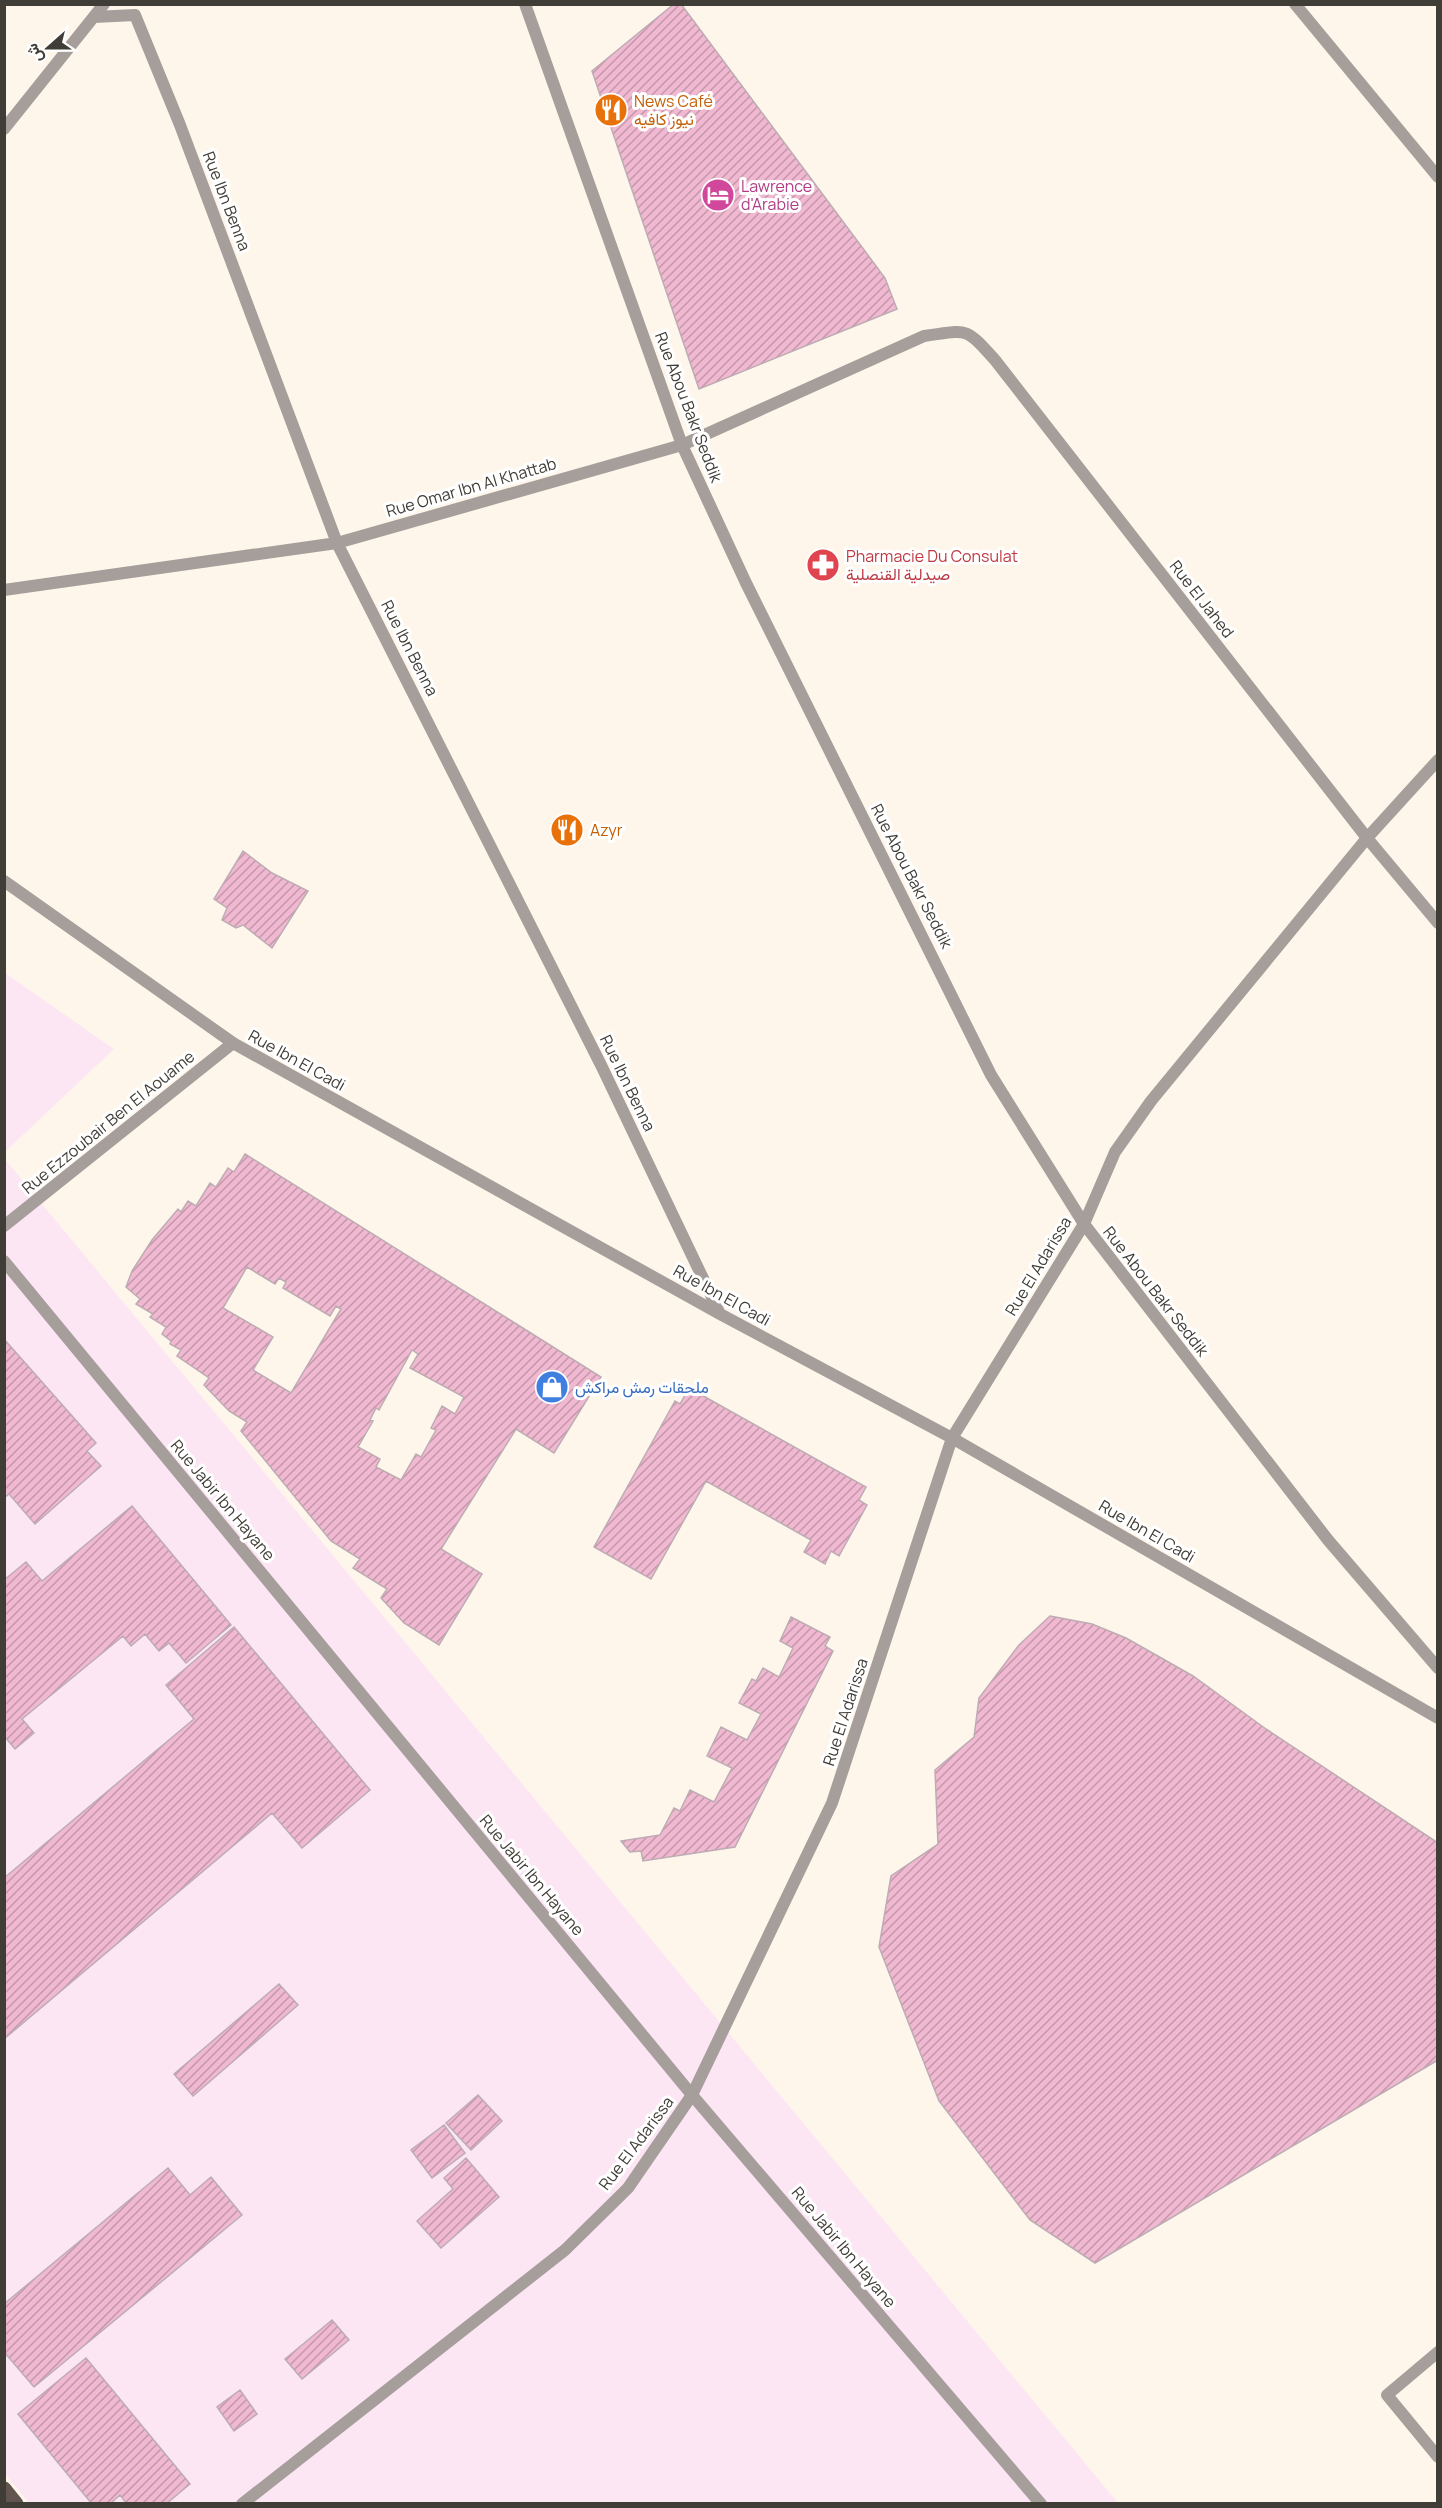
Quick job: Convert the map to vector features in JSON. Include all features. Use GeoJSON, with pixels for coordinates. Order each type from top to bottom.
{"type":"FeatureCollection","features":[{"type":"Feature","properties":{"kind":"main road"},"geometry":{"type":"LineString","coordinates":[[4,2489],[16,2504]]}},
{"type":"Feature","properties":{"kind":"street"},"geometry":{"type":"LineString","coordinates":[[4,129],[104,4]]}},
{"type":"Feature","properties":{"kind":"street","name":"Rue Abou Bakr Seddik"},"geometry":{"type":"LineString","coordinates":[[525,4],[682,445],[746,583],[992,1075],[1084,1224],[1328,1540],[1437,1668]]}},
{"type":"Feature","properties":{"kind":"street"},"geometry":{"type":"LineString","coordinates":[[1295,4],[1437,177]]}},
{"type":"Feature","properties":{"kind":"street","name":"Rue Ibn Benna"},"geometry":{"type":"LineString","coordinates":[[94,17],[135,15],[189,147],[337,543],[601,1065],[720,1314]]}},
{"type":"Feature","properties":{"kind":"street","name":"Rue El Jahed"},"geometry":{"type":"LineString","coordinates":[[924,336],[965,331],[975,337],[1367,838],[1437,922]]}},
{"type":"Feature","properties":{"kind":"street","name":"Rue Omar Ibn Al Khattab"},"geometry":{"type":"LineString","coordinates":[[4,590],[337,543],[682,445],[924,336]]}},
{"type":"Feature","properties":{"kind":"street","name":"Rue El Adarissa"},"geometry":{"type":"LineString","coordinates":[[242,2504],[565,2250],[628,2188],[692,2095],[832,1803],[952,1437],[1084,1224],[1115,1152],[1151,1101],[1367,838],[1437,760]]}},
{"type":"Feature","properties":{"kind":"street","name":"Rue Ibn El Cadi"},"geometry":{"type":"LineString","coordinates":[[4,880],[232,1043],[720,1314],[952,1437],[1437,1718]]}},
{"type":"Feature","properties":{"kind":"street","name":"Rue Ezzoubair Ben El Aouame"},"geometry":{"type":"LineString","coordinates":[[4,1226],[232,1043]]}},
{"type":"Feature","properties":{"kind":"street","name":"Rue Jabir Ibn Hayane"},"geometry":{"type":"LineString","coordinates":[[4,1261],[692,2095],[1041,2504]]}},
{"type":"Feature","properties":{"kind":"street"},"geometry":{"type":"LineString","coordinates":[[1437,2352],[1387,2396],[1437,2457]]}},
{"type":"Feature","properties":{"kind":"shaded area"},"geometry":{"type":"Polygon","coordinates":[[[5,973],[114,1049],[5,1152],[5,973]]]}},
{"type":"Feature","properties":{"kind":"shaded area"},"geometry":{"type":"Polygon","coordinates":[[[4,1158],[1118,2503],[30,2504],[5,2474],[4,1158]]]}},
{"type":"Feature","properties":{"kind":"building"},"geometry":{"type":"Polygon","coordinates":[[[674,4],[681,4],[885,278],[897,309],[699,389],[592,71],[674,4]]]}},
{"type":"Feature","properties":{"kind":"building"},"geometry":{"type":"Polygon","coordinates":[[[243,851],[272,873],[308,891],[272,948],[243,925],[236,928],[222,920],[227,908],[214,899],[243,851]]]}},
{"type":"Feature","properties":{"kind":"building"},"geometry":{"type":"Polygon","coordinates":[[[245,1154],[601,1377],[554,1453],[516,1429],[441,1549],[482,1574],[439,1645],[404,1623],[381,1598],[387,1589],[353,1568],[360,1559],[331,1541],[241,1431],[247,1422],[229,1411],[204,1385],[209,1378],[177,1356],[181,1350],[170,1344],[171,1341],[162,1334],[166,1327],[150,1317],[153,1314],[136,1304],[140,1299],[126,1287],[132,1271],[152,1240],[178,1209],[181,1212],[188,1201],[196,1206],[210,1183],[216,1187],[228,1168],[234,1172],[245,1154]],[[247,1267],[223,1308],[273,1337],[253,1370],[291,1393],[341,1309],[336,1306],[330,1316],[283,1288],[286,1282],[279,1278],[275,1284],[247,1267]],[[412,1350],[379,1410],[376,1408],[370,1420],[373,1421],[358,1447],[380,1459],[376,1467],[401,1480],[416,1454],[421,1457],[436,1430],[431,1428],[442,1406],[455,1414],[464,1397],[410,1368],[418,1354],[412,1350]]]}},
{"type":"Feature","properties":{"kind":"building"},"geometry":{"type":"Polygon","coordinates":[[[4,1339],[96,1443],[87,1451],[101,1466],[35,1524],[9,1494],[4,1498],[4,1339]]]}},
{"type":"Feature","properties":{"kind":"building"},"geometry":{"type":"Polygon","coordinates":[[[689,1388],[866,1487],[859,1500],[867,1505],[839,1556],[831,1551],[825,1564],[804,1552],[811,1540],[706,1481],[651,1579],[594,1547],[675,1401],[680,1404],[689,1388]]]}},
{"type":"Feature","properties":{"kind":"building"},"geometry":{"type":"Polygon","coordinates":[[[132,1506],[231,1625],[186,1663],[169,1643],[159,1651],[145,1634],[131,1646],[123,1636],[22,1719],[34,1733],[15,1749],[4,1736],[4,1580],[26,1562],[42,1581],[132,1506]]]}},
{"type":"Feature","properties":{"kind":"building"},"geometry":{"type":"Polygon","coordinates":[[[1050,1616],[1092,1624],[1126,1638],[1193,1676],[1266,1729],[1438,1843],[1438,2060],[1095,2263],[1030,2220],[939,2101],[879,1947],[891,1876],[938,1844],[935,1770],[974,1737],[979,1698],[1019,1645],[1050,1616]]]}},
{"type":"Feature","properties":{"kind":"building"},"geometry":{"type":"Polygon","coordinates":[[[791,1617],[830,1637],[825,1646],[833,1651],[735,1847],[643,1861],[641,1851],[630,1852],[621,1841],[660,1835],[674,1808],[680,1811],[690,1790],[714,1802],[732,1768],[707,1756],[721,1727],[747,1740],[761,1714],[739,1703],[752,1679],[756,1681],[763,1668],[779,1677],[793,1648],[780,1641],[791,1617]]]}},
{"type":"Feature","properties":{"kind":"building"},"geometry":{"type":"Polygon","coordinates":[[[234,1627],[370,1790],[302,1848],[272,1813],[4,2039],[4,1878],[194,1719],[166,1685],[234,1627]]]}},
{"type":"Feature","properties":{"kind":"building"},"geometry":{"type":"Polygon","coordinates":[[[279,1984],[298,2005],[193,2096],[174,2074],[279,1984]]]}},
{"type":"Feature","properties":{"kind":"building"},"geometry":{"type":"Polygon","coordinates":[[[478,2095],[502,2121],[471,2150],[446,2123],[478,2095]]]}},
{"type":"Feature","properties":{"kind":"building"},"geometry":{"type":"Polygon","coordinates":[[[444,2125],[465,2153],[432,2178],[411,2150],[444,2125]]]}},
{"type":"Feature","properties":{"kind":"building"},"geometry":{"type":"Polygon","coordinates":[[[466,2158],[499,2197],[441,2248],[417,2221],[453,2189],[444,2178],[466,2158]]]}},
{"type":"Feature","properties":{"kind":"building"},"geometry":{"type":"Polygon","coordinates":[[[168,2168],[190,2195],[211,2177],[242,2215],[34,2387],[4,2352],[4,2304],[168,2168]]]}},
{"type":"Feature","properties":{"kind":"building"},"geometry":{"type":"Polygon","coordinates":[[[332,2320],[349,2340],[302,2379],[285,2359],[332,2320]]]}},
{"type":"Feature","properties":{"kind":"building"},"geometry":{"type":"Polygon","coordinates":[[[86,2358],[190,2484],[166,2504],[127,2504],[120,2495],[110,2504],[92,2504],[18,2414],[86,2358]]]}},
{"type":"Feature","properties":{"kind":"building"},"geometry":{"type":"Polygon","coordinates":[[[240,2390],[257,2414],[234,2431],[217,2407],[240,2390]]]}},
{"type":"Feature","properties":{"kind":"place","name":"News Café نيوز كافيه"},"geometry":{"type":"Point","coordinates":[611,110]}},
{"type":"Feature","properties":{"kind":"place","name":"Lawrence d'Arabie"},"geometry":{"type":"Point","coordinates":[718,195]}},
{"type":"Feature","properties":{"kind":"place","name":"Pharmacie Du Consulat صيدلية القنصلية"},"geometry":{"type":"Point","coordinates":[823,565]}},
{"type":"Feature","properties":{"kind":"place","name":"Azyr"},"geometry":{"type":"Point","coordinates":[567,830]}},
{"type":"Feature","properties":{"kind":"place","name":"ملحقات رمش مراكش"},"geometry":{"type":"Point","coordinates":[552,1387]}}]}
